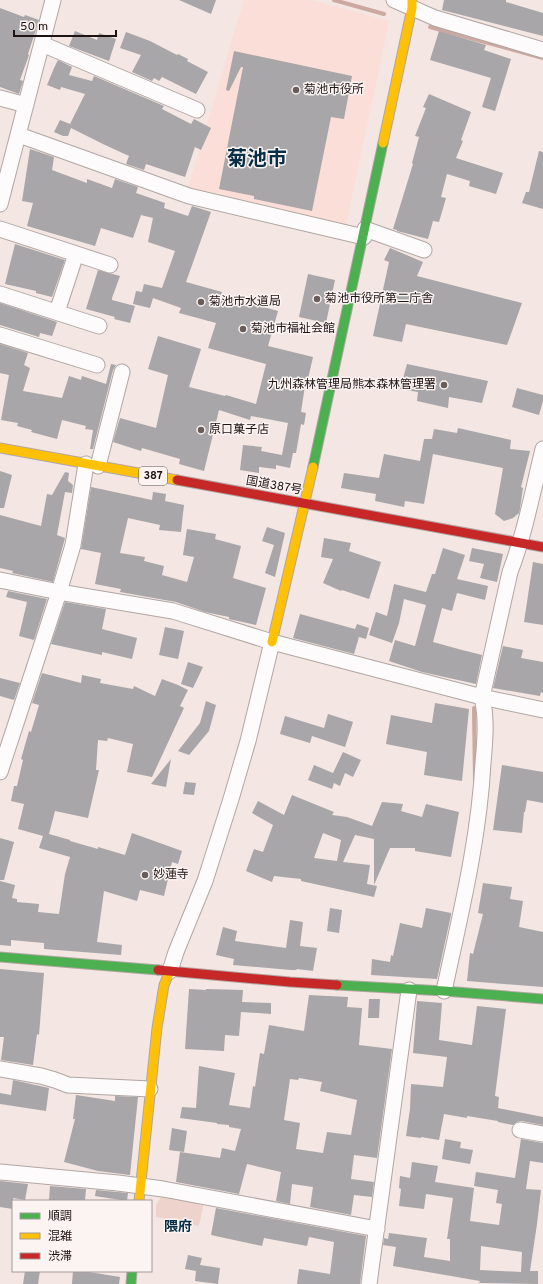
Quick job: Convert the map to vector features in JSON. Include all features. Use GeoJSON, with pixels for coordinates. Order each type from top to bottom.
{"type":"FeatureCollection","features":[{"type":"Feature","properties":{"kind":"main road"},"geometry":{"type":"LineString","coordinates":[[272,642],[305,504],[365,233],[412,4]]}},
{"type":"Feature","properties":{"kind":"main road","name":"国道387号"},"geometry":{"type":"LineString","coordinates":[[0,448],[543,547]]}},
{"type":"Feature","properties":{"kind":"main road"},"geometry":{"type":"LineString","coordinates":[[0,957],[290,982],[444,991],[543,999]]}},
{"type":"Feature","properties":{"kind":"main road"},"geometry":{"type":"LineString","coordinates":[[139,1194],[145,1152],[157,1028],[164,985],[170,971]]}},
{"type":"Feature","properties":{"kind":"main road"},"geometry":{"type":"LineString","coordinates":[[131,1284],[132,1272]]}},
{"type":"Feature","properties":{"kind":"street"},"geometry":{"type":"LineString","coordinates":[[394,0],[412,4],[434,18],[543,50]]}},
{"type":"Feature","properties":{"kind":"street"},"geometry":{"type":"LineString","coordinates":[[0,204],[42,44],[49,1]]}},
{"type":"Feature","properties":{"kind":"street"},"geometry":{"type":"LineString","coordinates":[[42,44],[197,110]]}},
{"type":"Feature","properties":{"kind":"street"},"geometry":{"type":"LineString","coordinates":[[0,98],[26,105]]}},
{"type":"Feature","properties":{"kind":"street"},"geometry":{"type":"LineString","coordinates":[[19,135],[189,196],[365,233],[424,250]]}},
{"type":"Feature","properties":{"kind":"street"},"geometry":{"type":"LineString","coordinates":[[0,229],[110,265]]}},
{"type":"Feature","properties":{"kind":"street"},"geometry":{"type":"LineString","coordinates":[[57,312],[76,254]]}},
{"type":"Feature","properties":{"kind":"street"},"geometry":{"type":"LineString","coordinates":[[0,294],[99,326]]}},
{"type":"Feature","properties":{"kind":"street"},"geometry":{"type":"LineString","coordinates":[[0,335],[97,365]]}},
{"type":"Feature","properties":{"kind":"street"},"geometry":{"type":"LineString","coordinates":[[0,772],[59,592],[73,545],[92,465],[122,372]]}},
{"type":"Feature","properties":{"kind":"street"},"geometry":{"type":"LineString","coordinates":[[444,991],[467,880],[480,805],[485,736],[485,711],[482,697],[510,572],[517,554],[543,449]]}},
{"type":"Feature","properties":{"kind":"street"},"geometry":{"type":"LineString","coordinates":[[0,580],[59,592],[173,611],[272,642],[482,697],[543,710]]}},
{"type":"Feature","properties":{"kind":"street"},"geometry":{"type":"LineString","coordinates":[[170,971],[176,952],[205,882],[248,741],[272,642]]}},
{"type":"Feature","properties":{"kind":"street"},"geometry":{"type":"LineString","coordinates":[[369,1284],[409,990]]}},
{"type":"Feature","properties":{"kind":"street"},"geometry":{"type":"LineString","coordinates":[[0,1069],[41,1076],[68,1085],[150,1089]]}},
{"type":"Feature","properties":{"kind":"street"},"geometry":{"type":"LineString","coordinates":[[520,1130],[543,1134]]}},
{"type":"Feature","properties":{"kind":"street"},"geometry":{"type":"LineString","coordinates":[[0,1172],[118,1183],[139,1194],[162,1189],[377,1229]]}},
{"type":"Feature","properties":{"kind":"shaded area","name":"菊池市役所"},"geometry":{"type":"Polygon","coordinates":[[[244,0],[312,0],[389,21],[346,225],[188,187],[244,0]]]}},
{"type":"Feature","properties":{"kind":"shaded area"},"geometry":{"type":"Polygon","coordinates":[[[162,1196],[204,1202],[199,1226],[156,1217],[156,1205],[162,1196]]]}},
{"type":"Feature","properties":{"kind":"building"},"geometry":{"type":"Polygon","coordinates":[[[179,0],[216,0],[211,14],[179,0]]]}},
{"type":"Feature","properties":{"kind":"building"},"geometry":{"type":"Polygon","coordinates":[[[444,0],[506,0],[506,2],[543,13],[543,36],[442,10],[444,0]]]}},
{"type":"Feature","properties":{"kind":"building"},"geometry":{"type":"Polygon","coordinates":[[[0,8],[24,17],[25,15],[39,20],[20,80],[23,81],[19,94],[0,87],[0,8]]]}},
{"type":"Feature","properties":{"kind":"building"},"geometry":{"type":"Polygon","coordinates":[[[75,31],[97,40],[99,33],[116,39],[109,61],[69,46],[75,31]]]}},
{"type":"Feature","properties":{"kind":"building"},"geometry":{"type":"Polygon","coordinates":[[[439,31],[486,45],[484,50],[511,59],[495,111],[482,107],[491,78],[430,60],[439,31]]]}},
{"type":"Feature","properties":{"kind":"building"},"geometry":{"type":"Polygon","coordinates":[[[126,32],[150,41],[177,55],[178,54],[188,59],[187,61],[208,72],[196,94],[162,77],[159,81],[154,78],[152,81],[132,72],[141,55],[120,48],[126,32]]]}},
{"type":"Feature","properties":{"kind":"building","name":"菊池市役所"},"geometry":{"type":"Polygon","coordinates":[[[234,51],[352,76],[344,119],[331,117],[312,211],[254,199],[254,196],[219,189],[243,67],[241,67],[229,91],[226,90],[234,51]]]}},
{"type":"Feature","properties":{"kind":"building"},"geometry":{"type":"Polygon","coordinates":[[[58,60],[72,67],[69,75],[92,81],[94,76],[164,106],[162,109],[191,124],[194,119],[211,128],[201,150],[195,147],[185,177],[146,164],[144,170],[126,164],[129,156],[71,128],[68,136],[63,136],[54,132],[60,120],[70,124],[85,94],[61,87],[60,90],[47,85],[58,60]]]}},
{"type":"Feature","properties":{"kind":"building"},"geometry":{"type":"Polygon","coordinates":[[[429,94],[471,112],[461,140],[463,141],[456,158],[503,173],[496,194],[469,186],[470,181],[447,174],[441,197],[446,198],[444,205],[439,222],[433,221],[428,239],[393,229],[413,164],[419,137],[415,136],[426,108],[423,107],[429,94]]]}},
{"type":"Feature","properties":{"kind":"building"},"geometry":{"type":"Polygon","coordinates":[[[30,149],[54,157],[52,170],[87,183],[87,179],[112,188],[115,179],[138,187],[136,193],[165,203],[164,208],[188,216],[192,206],[211,212],[186,282],[222,292],[221,295],[278,311],[268,346],[313,357],[308,379],[306,379],[301,412],[306,413],[304,425],[301,424],[296,453],[293,453],[290,468],[276,465],[276,469],[259,467],[259,473],[240,470],[243,445],[262,447],[261,451],[282,455],[288,423],[251,416],[250,420],[219,410],[204,471],[179,464],[180,459],[142,448],[141,451],[113,442],[120,418],[156,428],[168,375],[148,369],[158,336],[201,349],[189,387],[226,395],[256,404],[266,364],[208,348],[216,323],[179,313],[181,308],[153,298],[150,308],[133,304],[136,291],[142,292],[144,284],[162,288],[175,251],[148,242],[153,218],[141,215],[133,238],[101,228],[95,246],[27,226],[33,203],[22,201],[30,149]]]}},
{"type":"Feature","properties":{"kind":"building"},"geometry":{"type":"Polygon","coordinates":[[[539,151],[543,152],[543,209],[522,203],[526,192],[529,192],[539,151]]]}},
{"type":"Feature","properties":{"kind":"building"},"geometry":{"type":"Polygon","coordinates":[[[15,244],[65,260],[52,297],[36,293],[36,291],[5,284],[15,244]]]}},
{"type":"Feature","properties":{"kind":"building"},"geometry":{"type":"Polygon","coordinates":[[[390,248],[423,262],[417,276],[522,303],[507,345],[406,324],[402,342],[373,336],[389,262],[384,260],[390,248]]]}},
{"type":"Feature","properties":{"kind":"building"},"geometry":{"type":"Polygon","coordinates":[[[98,270],[120,276],[112,300],[135,306],[130,323],[86,309],[98,270]]]}},
{"type":"Feature","properties":{"kind":"building","name":"菊池市役所第二庁舎"},"geometry":{"type":"Polygon","coordinates":[[[308,274],[335,280],[326,323],[299,317],[308,274]]]}},
{"type":"Feature","properties":{"kind":"building"},"geometry":{"type":"Polygon","coordinates":[[[0,303],[57,322],[52,336],[40,333],[39,337],[0,325],[0,303]]]}},
{"type":"Feature","properties":{"kind":"building"},"geometry":{"type":"Polygon","coordinates":[[[0,344],[28,353],[24,365],[30,368],[23,391],[62,398],[69,376],[81,380],[82,376],[106,384],[111,364],[116,365],[113,370],[93,449],[90,449],[93,430],[85,429],[86,426],[62,420],[57,439],[31,432],[32,430],[17,426],[18,423],[1,420],[9,375],[0,373],[0,344]]]}},
{"type":"Feature","properties":{"kind":"building","name":"九州森林管理局熊本森林管理署"},"geometry":{"type":"Polygon","coordinates":[[[407,364],[488,381],[482,403],[449,397],[448,408],[417,401],[418,392],[400,389],[407,364]]]}},
{"type":"Feature","properties":{"kind":"building"},"geometry":{"type":"Polygon","coordinates":[[[517,388],[543,395],[539,415],[512,407],[517,388]]]}},
{"type":"Feature","properties":{"kind":"building"},"geometry":{"type":"Polygon","coordinates":[[[458,428],[511,440],[510,449],[530,451],[521,487],[523,488],[519,513],[513,518],[504,521],[495,514],[503,468],[433,454],[424,504],[405,501],[404,507],[375,501],[376,494],[341,488],[344,473],[379,478],[384,454],[420,461],[424,439],[432,439],[434,429],[457,433],[458,428]]]}},
{"type":"Feature","properties":{"kind":"building"},"geometry":{"type":"Polygon","coordinates":[[[0,471],[12,475],[4,508],[0,508],[0,471]]]}},
{"type":"Feature","properties":{"kind":"building"},"geometry":{"type":"Polygon","coordinates":[[[65,472],[69,473],[68,481],[73,485],[72,493],[65,492],[57,535],[65,538],[53,582],[12,573],[13,571],[0,568],[0,515],[41,526],[47,494],[52,495],[65,472]]]}},
{"type":"Feature","properties":{"kind":"building"},"geometry":{"type":"Polygon","coordinates":[[[91,487],[152,500],[153,492],[166,494],[165,501],[184,505],[181,532],[159,530],[160,525],[128,518],[120,553],[145,557],[144,561],[164,566],[162,575],[187,582],[194,557],[183,555],[187,529],[216,534],[215,539],[241,546],[233,578],[266,588],[256,625],[229,619],[229,617],[205,612],[176,602],[120,592],[121,589],[95,584],[101,553],[81,549],[91,487]]]}},
{"type":"Feature","properties":{"kind":"building"},"geometry":{"type":"Polygon","coordinates":[[[267,527],[285,533],[275,577],[265,573],[274,545],[262,541],[267,527]]]}},
{"type":"Feature","properties":{"kind":"building"},"geometry":{"type":"Polygon","coordinates":[[[324,538],[351,543],[349,551],[381,562],[369,599],[342,590],[341,591],[323,583],[333,559],[321,557],[324,538]]]}},
{"type":"Feature","properties":{"kind":"building"},"geometry":{"type":"Polygon","coordinates":[[[443,548],[465,555],[457,579],[488,586],[485,600],[457,593],[452,611],[442,608],[433,642],[482,655],[476,684],[422,672],[389,661],[395,640],[415,646],[426,605],[404,599],[399,623],[392,643],[369,635],[376,612],[387,616],[394,584],[426,592],[432,574],[435,574],[443,548]]]}},
{"type":"Feature","properties":{"kind":"building"},"geometry":{"type":"Polygon","coordinates":[[[472,548],[503,554],[497,582],[480,578],[484,564],[469,561],[472,548]]]}},
{"type":"Feature","properties":{"kind":"building"},"geometry":{"type":"Polygon","coordinates":[[[533,562],[543,564],[543,625],[524,622],[533,562]]]}},
{"type":"Feature","properties":{"kind":"building"},"geometry":{"type":"Polygon","coordinates":[[[8,591],[47,599],[34,640],[19,636],[27,602],[6,597],[8,591]]]}},
{"type":"Feature","properties":{"kind":"building"},"geometry":{"type":"Polygon","coordinates":[[[65,602],[106,609],[102,629],[137,638],[132,659],[102,652],[102,655],[51,644],[65,602]]]}},
{"type":"Feature","properties":{"kind":"building"},"geometry":{"type":"Polygon","coordinates":[[[300,614],[355,629],[357,624],[369,628],[366,639],[359,637],[354,654],[293,638],[300,614]]]}},
{"type":"Feature","properties":{"kind":"building"},"geometry":{"type":"Polygon","coordinates":[[[165,627],[184,631],[178,659],[159,655],[165,627]]]}},
{"type":"Feature","properties":{"kind":"building"},"geometry":{"type":"Polygon","coordinates":[[[503,646],[523,650],[521,658],[543,662],[543,693],[541,692],[540,696],[493,688],[503,646]]]}},
{"type":"Feature","properties":{"kind":"building"},"geometry":{"type":"Polygon","coordinates":[[[188,662],[203,667],[193,688],[181,684],[188,662]]]}},
{"type":"Feature","properties":{"kind":"building"},"geometry":{"type":"Polygon","coordinates":[[[42,673],[81,683],[82,675],[101,679],[100,683],[133,689],[134,686],[155,696],[162,679],[188,690],[180,706],[184,708],[152,777],[127,772],[133,744],[108,738],[107,741],[98,740],[96,770],[99,770],[88,818],[55,811],[49,834],[98,849],[98,847],[125,855],[132,833],[182,851],[178,864],[172,862],[164,896],[140,890],[137,901],[104,891],[97,942],[122,945],[121,955],[44,949],[44,943],[11,940],[11,946],[0,945],[0,881],[15,885],[12,898],[17,899],[17,902],[39,904],[38,912],[59,914],[65,874],[70,857],[39,848],[43,836],[18,829],[24,804],[11,801],[14,786],[17,786],[23,760],[21,759],[29,731],[31,732],[39,705],[32,703],[42,673]]]}},
{"type":"Feature","properties":{"kind":"building"},"geometry":{"type":"Polygon","coordinates":[[[0,678],[20,683],[14,700],[0,696],[0,678]]]}},
{"type":"Feature","properties":{"kind":"building"},"geometry":{"type":"Polygon","coordinates":[[[206,701],[216,705],[209,731],[189,755],[178,751],[200,723],[206,701]]]}},
{"type":"Feature","properties":{"kind":"building"},"geometry":{"type":"Polygon","coordinates":[[[435,703],[469,709],[462,781],[424,775],[427,752],[386,744],[391,715],[432,723],[435,703]]]}},
{"type":"Feature","properties":{"kind":"building"},"geometry":{"type":"Polygon","coordinates":[[[328,714],[353,722],[345,747],[312,736],[310,743],[280,734],[285,716],[324,728],[328,714]]]}},
{"type":"Feature","properties":{"kind":"building"},"geometry":{"type":"Polygon","coordinates":[[[343,752],[361,760],[353,777],[345,773],[340,786],[334,783],[332,789],[308,780],[314,765],[333,773],[343,752]]]}},
{"type":"Feature","properties":{"kind":"building"},"geometry":{"type":"Polygon","coordinates":[[[171,759],[166,787],[151,784],[171,759]]]}},
{"type":"Feature","properties":{"kind":"building"},"geometry":{"type":"Polygon","coordinates":[[[502,765],[543,772],[543,803],[527,800],[522,833],[493,830],[502,765]]]}},
{"type":"Feature","properties":{"kind":"building"},"geometry":{"type":"Polygon","coordinates":[[[185,782],[196,783],[194,795],[183,794],[185,782]]]}},
{"type":"Feature","properties":{"kind":"building"},"geometry":{"type":"Polygon","coordinates":[[[292,795],[334,812],[332,815],[347,817],[372,826],[382,802],[403,804],[401,811],[422,817],[426,804],[459,812],[451,857],[415,851],[415,848],[390,848],[374,885],[374,839],[355,835],[343,862],[370,865],[367,884],[377,886],[374,897],[301,881],[301,879],[274,876],[272,882],[246,871],[254,849],[263,852],[273,825],[252,813],[258,801],[284,815],[292,795]],[[323,833],[314,858],[337,861],[341,840],[323,833]]]}},
{"type":"Feature","properties":{"kind":"building"},"geometry":{"type":"Polygon","coordinates":[[[0,838],[14,842],[4,880],[0,880],[0,838]]]}},
{"type":"Feature","properties":{"kind":"building"},"geometry":{"type":"Polygon","coordinates":[[[483,883],[512,887],[510,899],[523,901],[519,927],[543,932],[543,987],[467,981],[470,953],[473,954],[483,914],[478,913],[483,883]]]}},
{"type":"Feature","properties":{"kind":"building"},"geometry":{"type":"Polygon","coordinates":[[[330,908],[342,910],[339,933],[327,931],[330,908]]]}},
{"type":"Feature","properties":{"kind":"building"},"geometry":{"type":"Polygon","coordinates":[[[426,908],[451,913],[437,979],[371,975],[372,959],[390,962],[391,955],[393,956],[400,923],[422,928],[426,908]]]}},
{"type":"Feature","properties":{"kind":"building"},"geometry":{"type":"Polygon","coordinates":[[[290,920],[303,922],[300,946],[317,948],[313,971],[233,965],[234,959],[216,955],[223,927],[237,931],[235,941],[286,948],[290,920]]]}},
{"type":"Feature","properties":{"kind":"building"},"geometry":{"type":"Polygon","coordinates":[[[0,969],[44,973],[39,1035],[37,1034],[33,1065],[1,1060],[4,1037],[0,1037],[0,969]]]}},
{"type":"Feature","properties":{"kind":"building"},"geometry":{"type":"Polygon","coordinates":[[[189,989],[243,990],[242,1002],[271,1003],[271,1014],[241,1012],[239,1036],[225,1035],[224,1051],[185,1049],[189,989]]]}},
{"type":"Feature","properties":{"kind":"building"},"geometry":{"type":"Polygon","coordinates":[[[309,995],[348,997],[347,1007],[362,1008],[359,1045],[392,1049],[377,1158],[354,1155],[351,1179],[374,1182],[372,1197],[354,1195],[351,1215],[310,1207],[313,1187],[292,1184],[290,1204],[276,1201],[281,1172],[247,1164],[239,1194],[176,1182],[180,1152],[220,1158],[222,1148],[235,1151],[241,1129],[229,1127],[229,1125],[180,1118],[182,1107],[196,1108],[199,1066],[235,1073],[229,1105],[250,1108],[260,1053],[264,1054],[269,1025],[304,1031],[309,995]],[[299,1078],[298,1080],[290,1079],[284,1120],[300,1123],[296,1149],[323,1153],[327,1132],[351,1135],[357,1100],[320,1091],[322,1082],[299,1078]]]}},
{"type":"Feature","properties":{"kind":"building"},"geometry":{"type":"Polygon","coordinates":[[[369,999],[380,999],[379,1018],[368,1018],[369,999]]]}},
{"type":"Feature","properties":{"kind":"building"},"geometry":{"type":"Polygon","coordinates":[[[417,1001],[442,1003],[439,1040],[472,1045],[477,1006],[506,1009],[495,1096],[499,1097],[498,1108],[543,1117],[543,1125],[521,1121],[513,1125],[467,1116],[467,1118],[444,1114],[439,1140],[406,1136],[410,1109],[411,1084],[443,1087],[447,1057],[413,1053],[417,1001]]]}},
{"type":"Feature","properties":{"kind":"building"},"geometry":{"type":"Polygon","coordinates":[[[13,1080],[49,1088],[46,1111],[0,1104],[0,1093],[11,1095],[13,1080]]]}},
{"type":"Feature","properties":{"kind":"building"},"geometry":{"type":"Polygon","coordinates":[[[76,1095],[115,1101],[115,1096],[138,1097],[130,1175],[98,1171],[64,1162],[75,1119],[73,1119],[76,1095]]]}},
{"type":"Feature","properties":{"kind":"building"},"geometry":{"type":"Polygon","coordinates":[[[172,1128],[187,1131],[184,1152],[169,1150],[172,1128]]]}},
{"type":"Feature","properties":{"kind":"building"},"geometry":{"type":"Polygon","coordinates":[[[445,1139],[461,1142],[460,1148],[473,1150],[470,1164],[442,1159],[445,1139]]]}},
{"type":"Feature","properties":{"kind":"building"},"geometry":{"type":"Polygon","coordinates":[[[521,1139],[543,1143],[543,1163],[530,1161],[526,1189],[541,1190],[530,1271],[538,1271],[538,1284],[479,1283],[480,1281],[393,1266],[396,1247],[383,1245],[384,1238],[388,1239],[389,1233],[427,1238],[424,1257],[450,1261],[450,1239],[447,1239],[453,1198],[426,1194],[424,1209],[399,1206],[401,1189],[399,1188],[400,1176],[410,1178],[412,1162],[438,1166],[435,1182],[474,1188],[470,1221],[499,1225],[502,1204],[496,1203],[498,1190],[474,1186],[476,1172],[515,1178],[521,1139]],[[481,1246],[480,1270],[521,1272],[522,1252],[481,1246]]]}},
{"type":"Feature","properties":{"kind":"building"},"geometry":{"type":"Polygon","coordinates":[[[0,1181],[28,1184],[25,1200],[13,1198],[12,1209],[0,1207],[0,1181]]]}},
{"type":"Feature","properties":{"kind":"building"},"geometry":{"type":"Polygon","coordinates":[[[50,1186],[86,1189],[85,1200],[49,1200],[50,1186]]]}},
{"type":"Feature","properties":{"kind":"building"},"geometry":{"type":"Polygon","coordinates":[[[96,1190],[128,1193],[127,1200],[95,1196],[96,1190]]]}},
{"type":"Feature","properties":{"kind":"building"},"geometry":{"type":"Polygon","coordinates":[[[216,1208],[366,1236],[360,1284],[297,1284],[299,1269],[330,1274],[334,1242],[309,1237],[307,1246],[264,1238],[262,1246],[211,1235],[216,1208]]]}},
{"type":"Feature","properties":{"kind":"building"},"geometry":{"type":"Polygon","coordinates":[[[188,1255],[202,1258],[200,1265],[220,1268],[218,1284],[195,1281],[196,1271],[185,1269],[188,1255]]]}},
{"type":"Feature","properties":{"kind":"building"},"geometry":{"type":"Polygon","coordinates":[[[25,1272],[40,1272],[38,1284],[23,1284],[25,1272]]]}},
{"type":"Feature","properties":{"kind":"building"},"geometry":{"type":"Polygon","coordinates":[[[73,1272],[89,1272],[120,1277],[119,1284],[72,1284],[73,1272]]]}},
{"type":"Feature","properties":{"kind":"waterway"},"geometry":{"type":"LineString","coordinates":[[334,0],[384,14]]}},
{"type":"Feature","properties":{"kind":"waterway"},"geometry":{"type":"LineString","coordinates":[[430,27],[543,58]]}},
{"type":"Feature","properties":{"kind":"waterway"},"geometry":{"type":"LineString","coordinates":[[474,708],[475,780]]}},
{"type":"Feature","properties":{"kind":"traffic: fast"},"geometry":{"type":"LineString","coordinates":[[313,467],[383,143]]}},
{"type":"Feature","properties":{"kind":"traffic: fast"},"geometry":{"type":"LineString","coordinates":[[0,957],[158,970]]}},
{"type":"Feature","properties":{"kind":"traffic: fast"},"geometry":{"type":"LineString","coordinates":[[337,985],[444,991],[543,999]]}},
{"type":"Feature","properties":{"kind":"traffic: fast"},"geometry":{"type":"LineString","coordinates":[[131,1284],[132,1272]]}},
{"type":"Feature","properties":{"kind":"traffic: slow"},"geometry":{"type":"LineString","coordinates":[[383,143],[412,8],[412,0]]}},
{"type":"Feature","properties":{"kind":"traffic: slow"},"geometry":{"type":"LineString","coordinates":[[0,448],[177,480]]}},
{"type":"Feature","properties":{"kind":"traffic: slow"},"geometry":{"type":"LineString","coordinates":[[272,642],[313,467]]}},
{"type":"Feature","properties":{"kind":"traffic: slow"},"geometry":{"type":"LineString","coordinates":[[139,1200],[157,1028],[164,985],[170,971]]}},
{"type":"Feature","properties":{"kind":"traffic: jam"},"geometry":{"type":"LineString","coordinates":[[177,480],[543,547]]}},
{"type":"Feature","properties":{"kind":"traffic: jam"},"geometry":{"type":"LineString","coordinates":[[158,970],[337,985]]}},
{"type":"Feature","properties":{"kind":"place","name":"菊池市役所"},"geometry":{"type":"Point","coordinates":[296,90]}},
{"type":"Feature","properties":{"kind":"place","name":"菊池市役所第二庁舎"},"geometry":{"type":"Point","coordinates":[317,299]}},
{"type":"Feature","properties":{"kind":"place","name":"菊池市水道局"},"geometry":{"type":"Point","coordinates":[201,302]}},
{"type":"Feature","properties":{"kind":"place","name":"菊池市福祉会館"},"geometry":{"type":"Point","coordinates":[243,329]}},
{"type":"Feature","properties":{"kind":"place","name":"九州森林管理局熊本森林管理署"},"geometry":{"type":"Point","coordinates":[444,385]}},
{"type":"Feature","properties":{"kind":"place","name":"原口菓子店"},"geometry":{"type":"Point","coordinates":[201,430]}},
{"type":"Feature","properties":{"kind":"place","name":"妙蓮寺"},"geometry":{"type":"Point","coordinates":[145,875]}},
{"type":"Feature","properties":{"kind":"district","name":"菊池市"},"geometry":{"type":"Point","coordinates":[257,160]}},
{"type":"Feature","properties":{"kind":"district","name":"隈府"},"geometry":{"type":"Point","coordinates":[178,1227]}}]}
